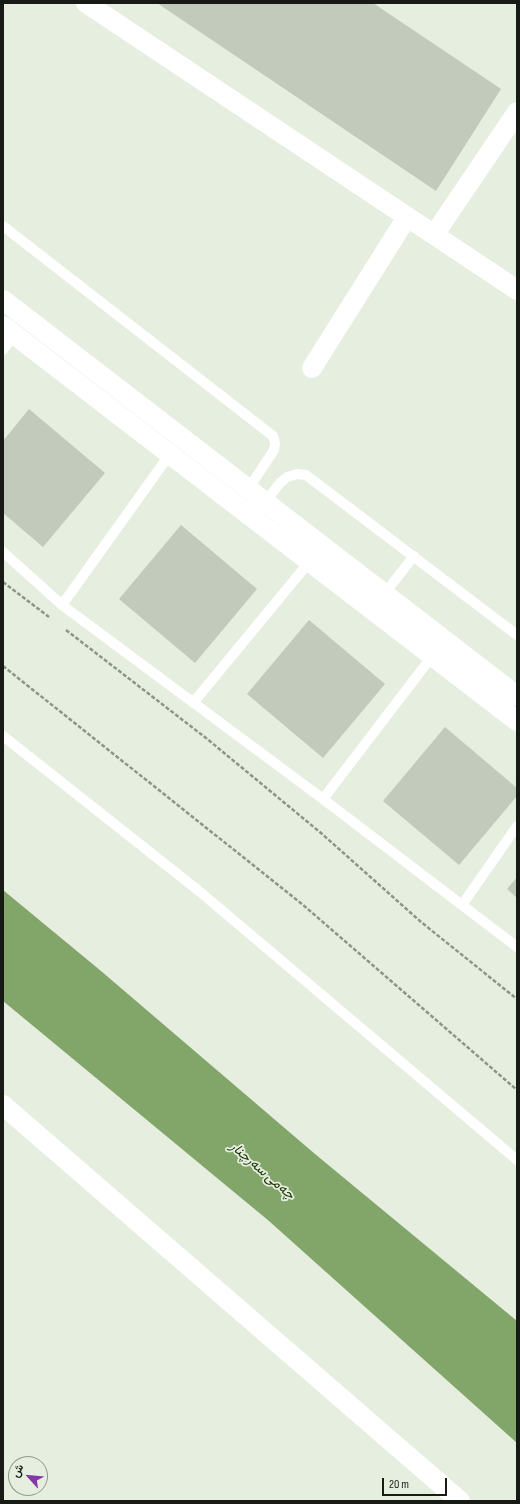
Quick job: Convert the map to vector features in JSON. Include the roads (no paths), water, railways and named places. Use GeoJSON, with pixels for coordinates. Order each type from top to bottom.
{"type":"FeatureCollection","features":[{"type":"Feature","properties":{"kind":"street"},"geometry":{"type":"LineString","coordinates":[[86,3],[517,290]]}},
{"type":"Feature","properties":{"kind":"street"},"geometry":{"type":"LineString","coordinates":[[434,235],[517,112]]}},
{"type":"Feature","properties":{"kind":"street"},"geometry":{"type":"LineString","coordinates":[[312,368],[407,217]]}},
{"type":"Feature","properties":{"kind":"street"},"geometry":{"type":"LineString","coordinates":[[3,300],[516,692]]}},
{"type":"Feature","properties":{"kind":"street"},"geometry":{"type":"LineString","coordinates":[[7,337],[170,454],[517,721]]}},
{"type":"Feature","properties":{"kind":"street"},"geometry":{"type":"LineString","coordinates":[[3,1105],[460,1501]]}},
{"type":"Feature","properties":{"kind":"lane"},"geometry":{"type":"LineString","coordinates":[[3,226],[273,436],[275,443],[274,450],[249,488]]}},
{"type":"Feature","properties":{"kind":"lane"},"geometry":{"type":"LineString","coordinates":[[62,605],[170,454]]}},
{"type":"Feature","properties":{"kind":"lane"},"geometry":{"type":"LineString","coordinates":[[266,501],[280,483],[287,477],[297,474],[306,475],[517,635]]}},
{"type":"Feature","properties":{"kind":"lane"},"geometry":{"type":"LineString","coordinates":[[3,552],[62,605],[323,799],[517,948]]}},
{"type":"Feature","properties":{"kind":"lane"},"geometry":{"type":"LineString","coordinates":[[385,593],[414,556]]}},
{"type":"Feature","properties":{"kind":"lane"},"geometry":{"type":"LineString","coordinates":[[193,703],[310,561]]}},
{"type":"Feature","properties":{"kind":"lane"},"geometry":{"type":"LineString","coordinates":[[323,799],[433,655]]}},
{"type":"Feature","properties":{"kind":"lane"},"geometry":{"type":"LineString","coordinates":[[3,736],[199,891],[517,1160]]}},
{"type":"Feature","properties":{"kind":"lane"},"geometry":{"type":"LineString","coordinates":[[462,905],[517,826]]}},
{"type":"Feature","properties":{"kind":"water","name":"چەمی سەرچنار"},"geometry":{"type":"Polygon","coordinates":[[[3,890],[101,971],[315,1154],[517,1321],[517,1443],[269,1221],[3,1001],[3,890]]]}}]}
